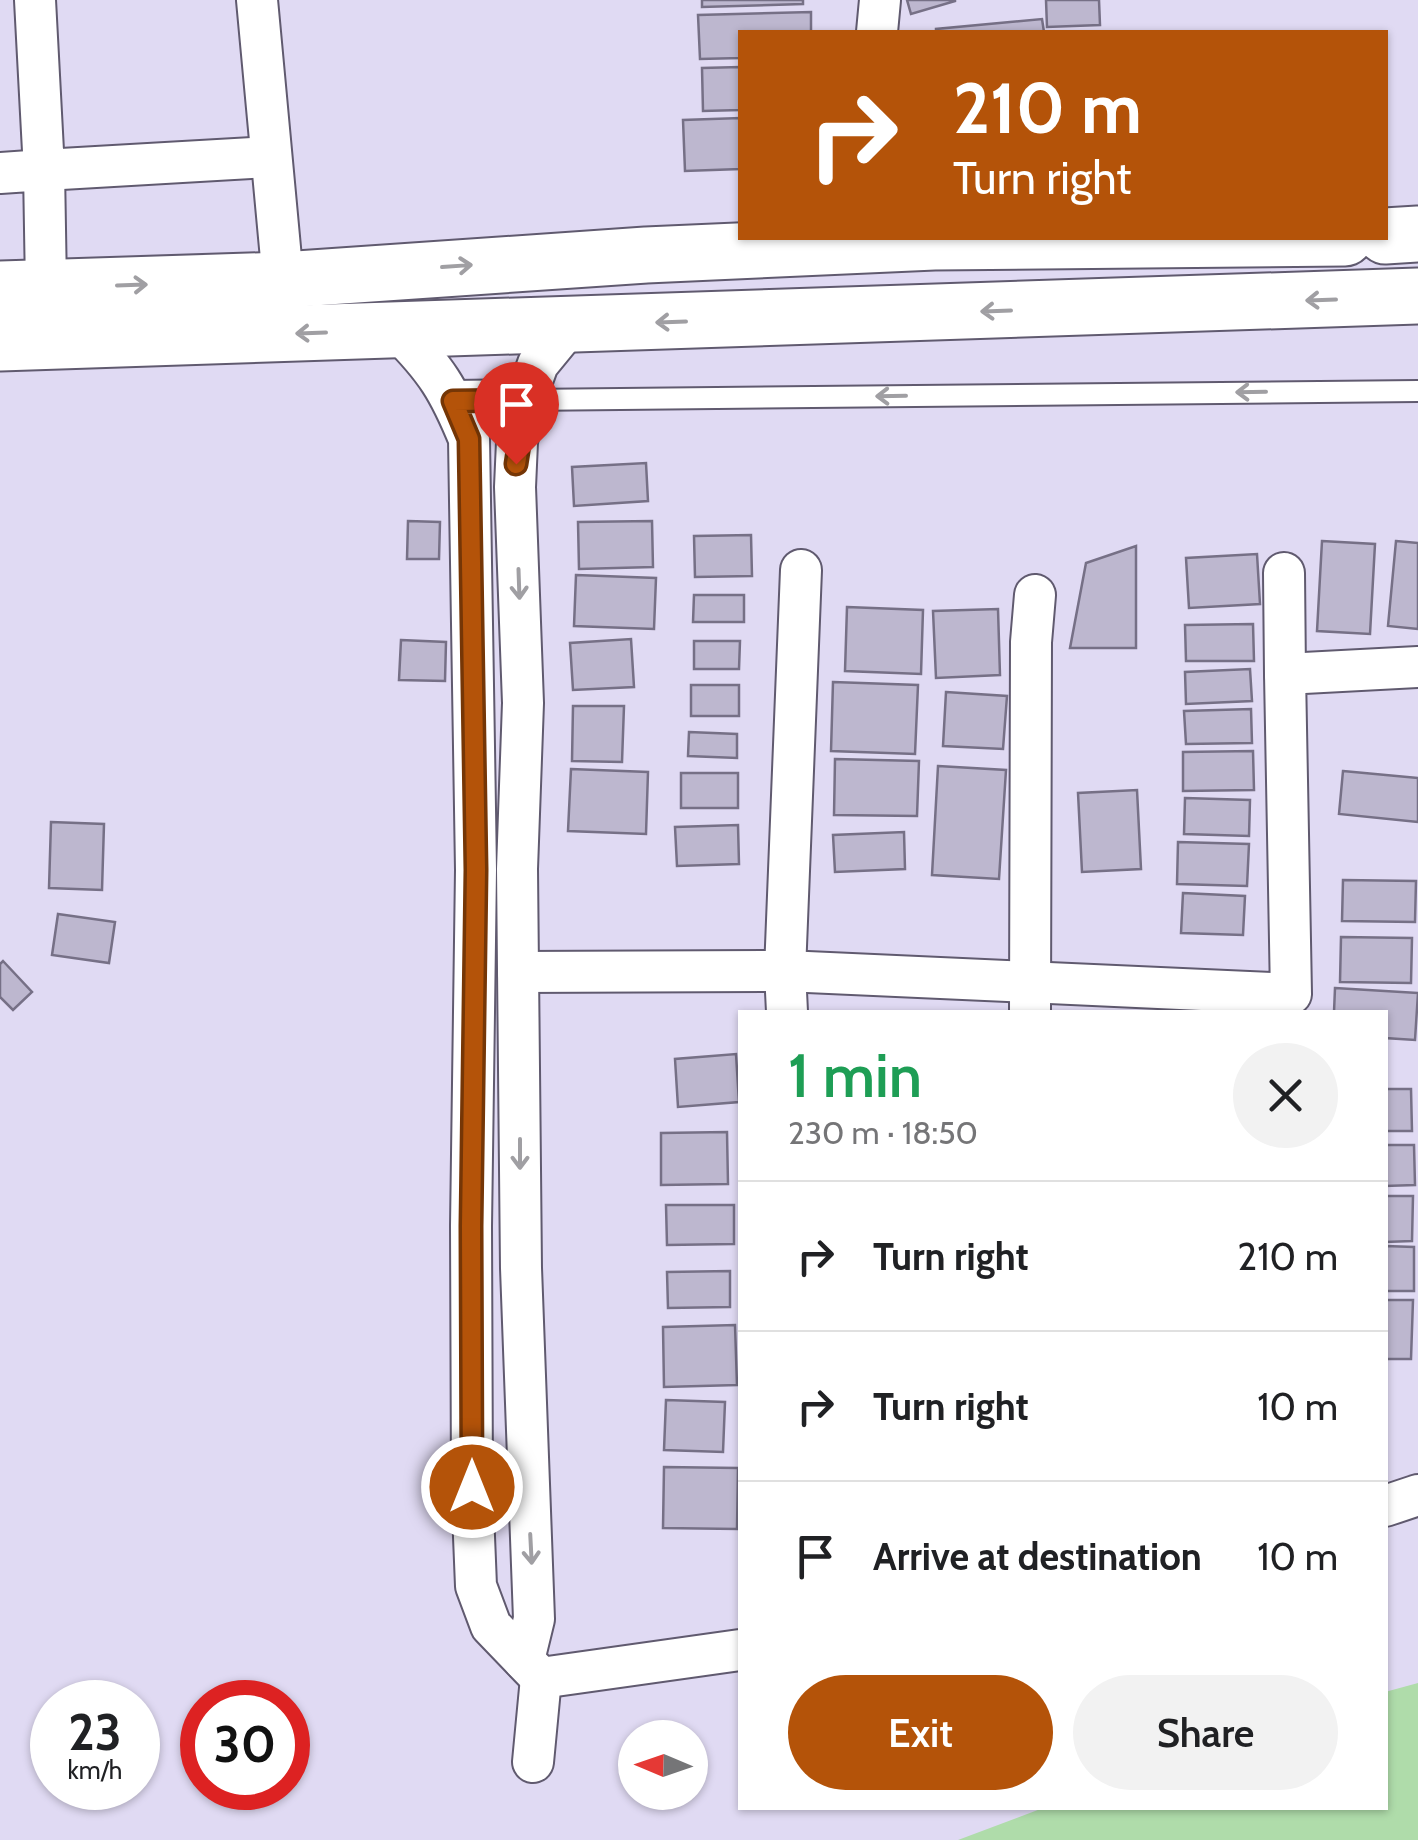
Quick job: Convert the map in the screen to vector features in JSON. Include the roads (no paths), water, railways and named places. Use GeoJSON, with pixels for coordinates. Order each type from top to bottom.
{"type":"FeatureCollection","features":[{"type":"Feature","properties":{"kind":"highway"},"geometry":{"type":"LineString","coordinates":[[1388,236],[1418,234]]}},
{"type":"Feature","properties":{"kind":"highway"},"geometry":{"type":"LineString","coordinates":[[23,288],[283,280],[646,254],[933,240]]}},
{"type":"Feature","properties":{"kind":"highway"},"geometry":{"type":"LineString","coordinates":[[0,343],[1418,296]]}},
{"type":"Feature","properties":{"kind":"street"},"geometry":{"type":"LineString","coordinates":[[23,288],[44,170],[35,0]]}},
{"type":"Feature","properties":{"kind":"street"},"geometry":{"type":"LineString","coordinates":[[256,0],[283,280]]}},
{"type":"Feature","properties":{"kind":"street"},"geometry":{"type":"LineString","coordinates":[[877,30],[880,0]]}},
{"type":"Feature","properties":{"kind":"street"},"geometry":{"type":"LineString","coordinates":[[0,174],[269,157]]}},
{"type":"Feature","properties":{"kind":"street"},"geometry":{"type":"LineString","coordinates":[[533,1762],[534,1618],[521,1268],[517,869],[523,704],[515,487],[517,442],[538,364],[570,325]]}},
{"type":"Feature","properties":{"kind":"street"},"geometry":{"type":"LineString","coordinates":[[398,331],[431,363],[469,439],[476,870],[472,1487],[476,1586],[491,1626],[532,1669]]}},
{"type":"Feature","properties":{"kind":"street"},"geometry":{"type":"LineString","coordinates":[[453,401],[526,400]]}},
{"type":"Feature","properties":{"kind":"street"},"geometry":{"type":"LineString","coordinates":[[787,1010],[800,570]]}},
{"type":"Feature","properties":{"kind":"street"},"geometry":{"type":"LineString","coordinates":[[518,972],[786,971],[1030,997],[1291,1003],[1284,573]]}},
{"type":"Feature","properties":{"kind":"street"},"geometry":{"type":"LineString","coordinates":[[1030,997],[1031,642],[1035,595]]}},
{"type":"Feature","properties":{"kind":"street"},"geometry":{"type":"LineString","coordinates":[[1285,674],[1418,668]]}},
{"type":"Feature","properties":{"kind":"street"},"geometry":{"type":"LineString","coordinates":[[476,870],[517,869]]}},
{"type":"Feature","properties":{"kind":"street"},"geometry":{"type":"LineString","coordinates":[[473,1086],[520,1086]]}},
{"type":"Feature","properties":{"kind":"street"},"geometry":{"type":"LineString","coordinates":[[1388,1505],[1418,1495]]}},
{"type":"Feature","properties":{"kind":"street"},"geometry":{"type":"LineString","coordinates":[[532,1669],[738,1650]]}},
{"type":"Feature","properties":{"kind":"lane"},"geometry":{"type":"LineString","coordinates":[[526,400],[1418,391]]}}]}
